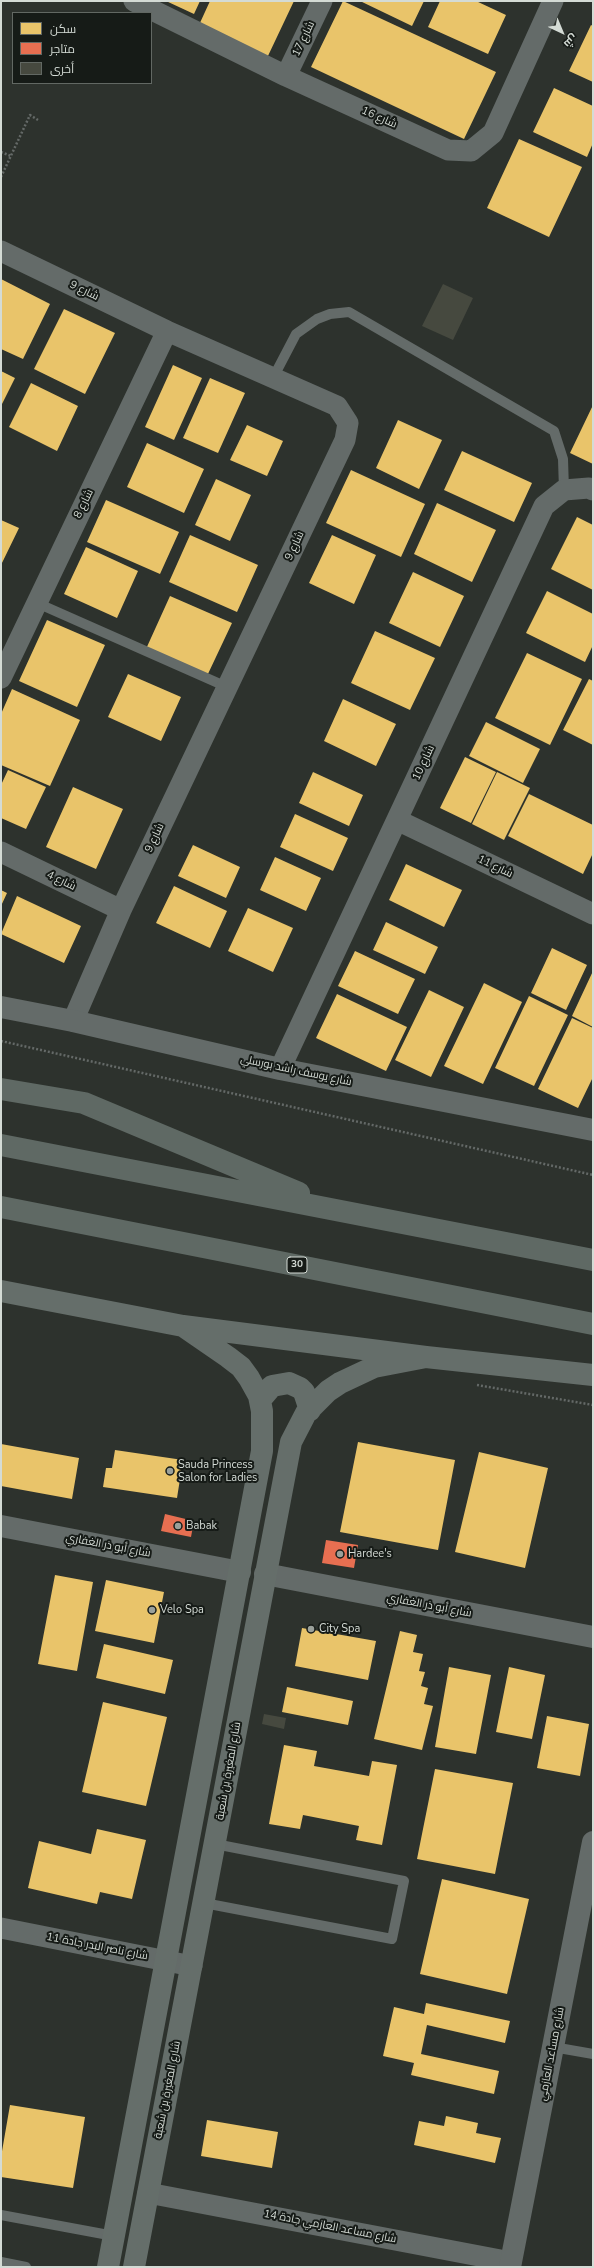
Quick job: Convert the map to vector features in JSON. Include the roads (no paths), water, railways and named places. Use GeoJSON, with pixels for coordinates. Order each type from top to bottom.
{"type":"FeatureCollection","features":[{"type":"Feature","properties":{"kind":"highway"},"geometry":{"type":"LineString","coordinates":[[1,1089],[84,1104],[343,1212]]}},
{"type":"Feature","properties":{"kind":"highway"},"geometry":{"type":"LineString","coordinates":[[1,1145],[593,1260]]}},
{"type":"Feature","properties":{"kind":"highway","name":"30"},"geometry":{"type":"LineString","coordinates":[[1,1207],[593,1324]]}},
{"type":"Feature","properties":{"kind":"main road"},"geometry":{"type":"LineString","coordinates":[[1,1291],[182,1326],[426,1357],[593,1375]]}},
{"type":"Feature","properties":{"kind":"main road"},"geometry":{"type":"LineString","coordinates":[[108,2267],[240,1572],[262,1451],[264,1430],[260,1400],[241,1367],[182,1326]]}},
{"type":"Feature","properties":{"kind":"main road","name":"شارع المغيرة بن شعبة"},"geometry":{"type":"LineString","coordinates":[[134,2267],[291,1442],[299,1423],[328,1391],[357,1374],[374,1367],[426,1357]]}},
{"type":"Feature","properties":{"kind":"main road"},"geometry":{"type":"LineString","coordinates":[[260,1400],[272,1386],[289,1383],[300,1388],[304,1392],[310,1410]]}},
{"type":"Feature","properties":{"kind":"street","name":"شارع 16"},"geometry":{"type":"LineString","coordinates":[[134,1],[286,76],[448,150],[472,151],[492,133],[553,1]]}},
{"type":"Feature","properties":{"kind":"street","name":"شارع 17"},"geometry":{"type":"LineString","coordinates":[[286,76],[322,1]]}},
{"type":"Feature","properties":{"kind":"street","name":"شارع 9"},"geometry":{"type":"LineString","coordinates":[[1,251],[167,331],[337,406],[348,423],[345,440],[121,910],[74,1021]]}},
{"type":"Feature","properties":{"kind":"street","name":"شارع 8"},"geometry":{"type":"LineString","coordinates":[[1,678],[167,331]]}},
{"type":"Feature","properties":{"kind":"street"},"geometry":{"type":"LineString","coordinates":[[564,490],[589,488],[593,490]]}},
{"type":"Feature","properties":{"kind":"street","name":"شارع 10"},"geometry":{"type":"LineString","coordinates":[[280,1069],[544,506],[564,490]]}},
{"type":"Feature","properties":{"kind":"street","name":"شارع 11"},"geometry":{"type":"LineString","coordinates":[[397,820],[592,910]]}},
{"type":"Feature","properties":{"kind":"street","name":"شارع 4"},"geometry":{"type":"LineString","coordinates":[[1,852],[121,910]]}},
{"type":"Feature","properties":{"kind":"street","name":"شارع يوسف راشد بورسلي"},"geometry":{"type":"LineString","coordinates":[[1,1007],[74,1021],[280,1069],[593,1130]]}},
{"type":"Feature","properties":{"kind":"street","name":"شارع أبو ذر الغفاري"},"geometry":{"type":"LineString","coordinates":[[1,1526],[240,1572]]}},
{"type":"Feature","properties":{"kind":"street","name":"شارع أبو ذر الغفاري"},"geometry":{"type":"LineString","coordinates":[[265,1574],[593,1637]]}},
{"type":"Feature","properties":{"kind":"street","name":"شارع مساعد العازمي"},"geometry":{"type":"LineString","coordinates":[[511,2264],[593,1842]]}},
{"type":"Feature","properties":{"kind":"street","name":"شارع ناصر البدر جادة 11"},"geometry":{"type":"LineString","coordinates":[[1,1928],[192,1966]]}},
{"type":"Feature","properties":{"kind":"street","name":"شارع مساعد العازمي جادة 14"},"geometry":{"type":"LineString","coordinates":[[148,2192],[511,2264]]}},
{"type":"Feature","properties":{"kind":"lane"},"geometry":{"type":"LineString","coordinates":[[273,378],[296,334],[317,320],[330,314],[350,312],[554,431],[564,459],[564,490]]}},
{"type":"Feature","properties":{"kind":"lane"},"geometry":{"type":"LineString","coordinates":[[37,603],[227,687]]}},
{"type":"Feature","properties":{"kind":"lane"},"geometry":{"type":"LineString","coordinates":[[204,1902],[392,1939],[404,1881],[215,1844]]}},
{"type":"Feature","properties":{"kind":"lane"},"geometry":{"type":"LineString","coordinates":[[553,2047],[593,2054]]}},
{"type":"Feature","properties":{"kind":"lane"},"geometry":{"type":"LineString","coordinates":[[1,2215],[114,2236]]}},
{"type":"Feature","properties":{"kind":"lane"},"geometry":{"type":"LineString","coordinates":[[1,2262],[26,2267]]}},
{"type":"Feature","properties":{"kind":"place","name":"Sauda Princess Salon for Ladies"},"geometry":{"type":"Point","coordinates":[170,1471]}},
{"type":"Feature","properties":{"kind":"place","name":"Babak"},"geometry":{"type":"Point","coordinates":[178,1526]}},
{"type":"Feature","properties":{"kind":"place","name":"Hardee's"},"geometry":{"type":"Point","coordinates":[340,1554]}},
{"type":"Feature","properties":{"kind":"place","name":"Velo Spa"},"geometry":{"type":"Point","coordinates":[152,1610]}},
{"type":"Feature","properties":{"kind":"place","name":"City Spa"},"geometry":{"type":"Point","coordinates":[311,1629]}}]}
